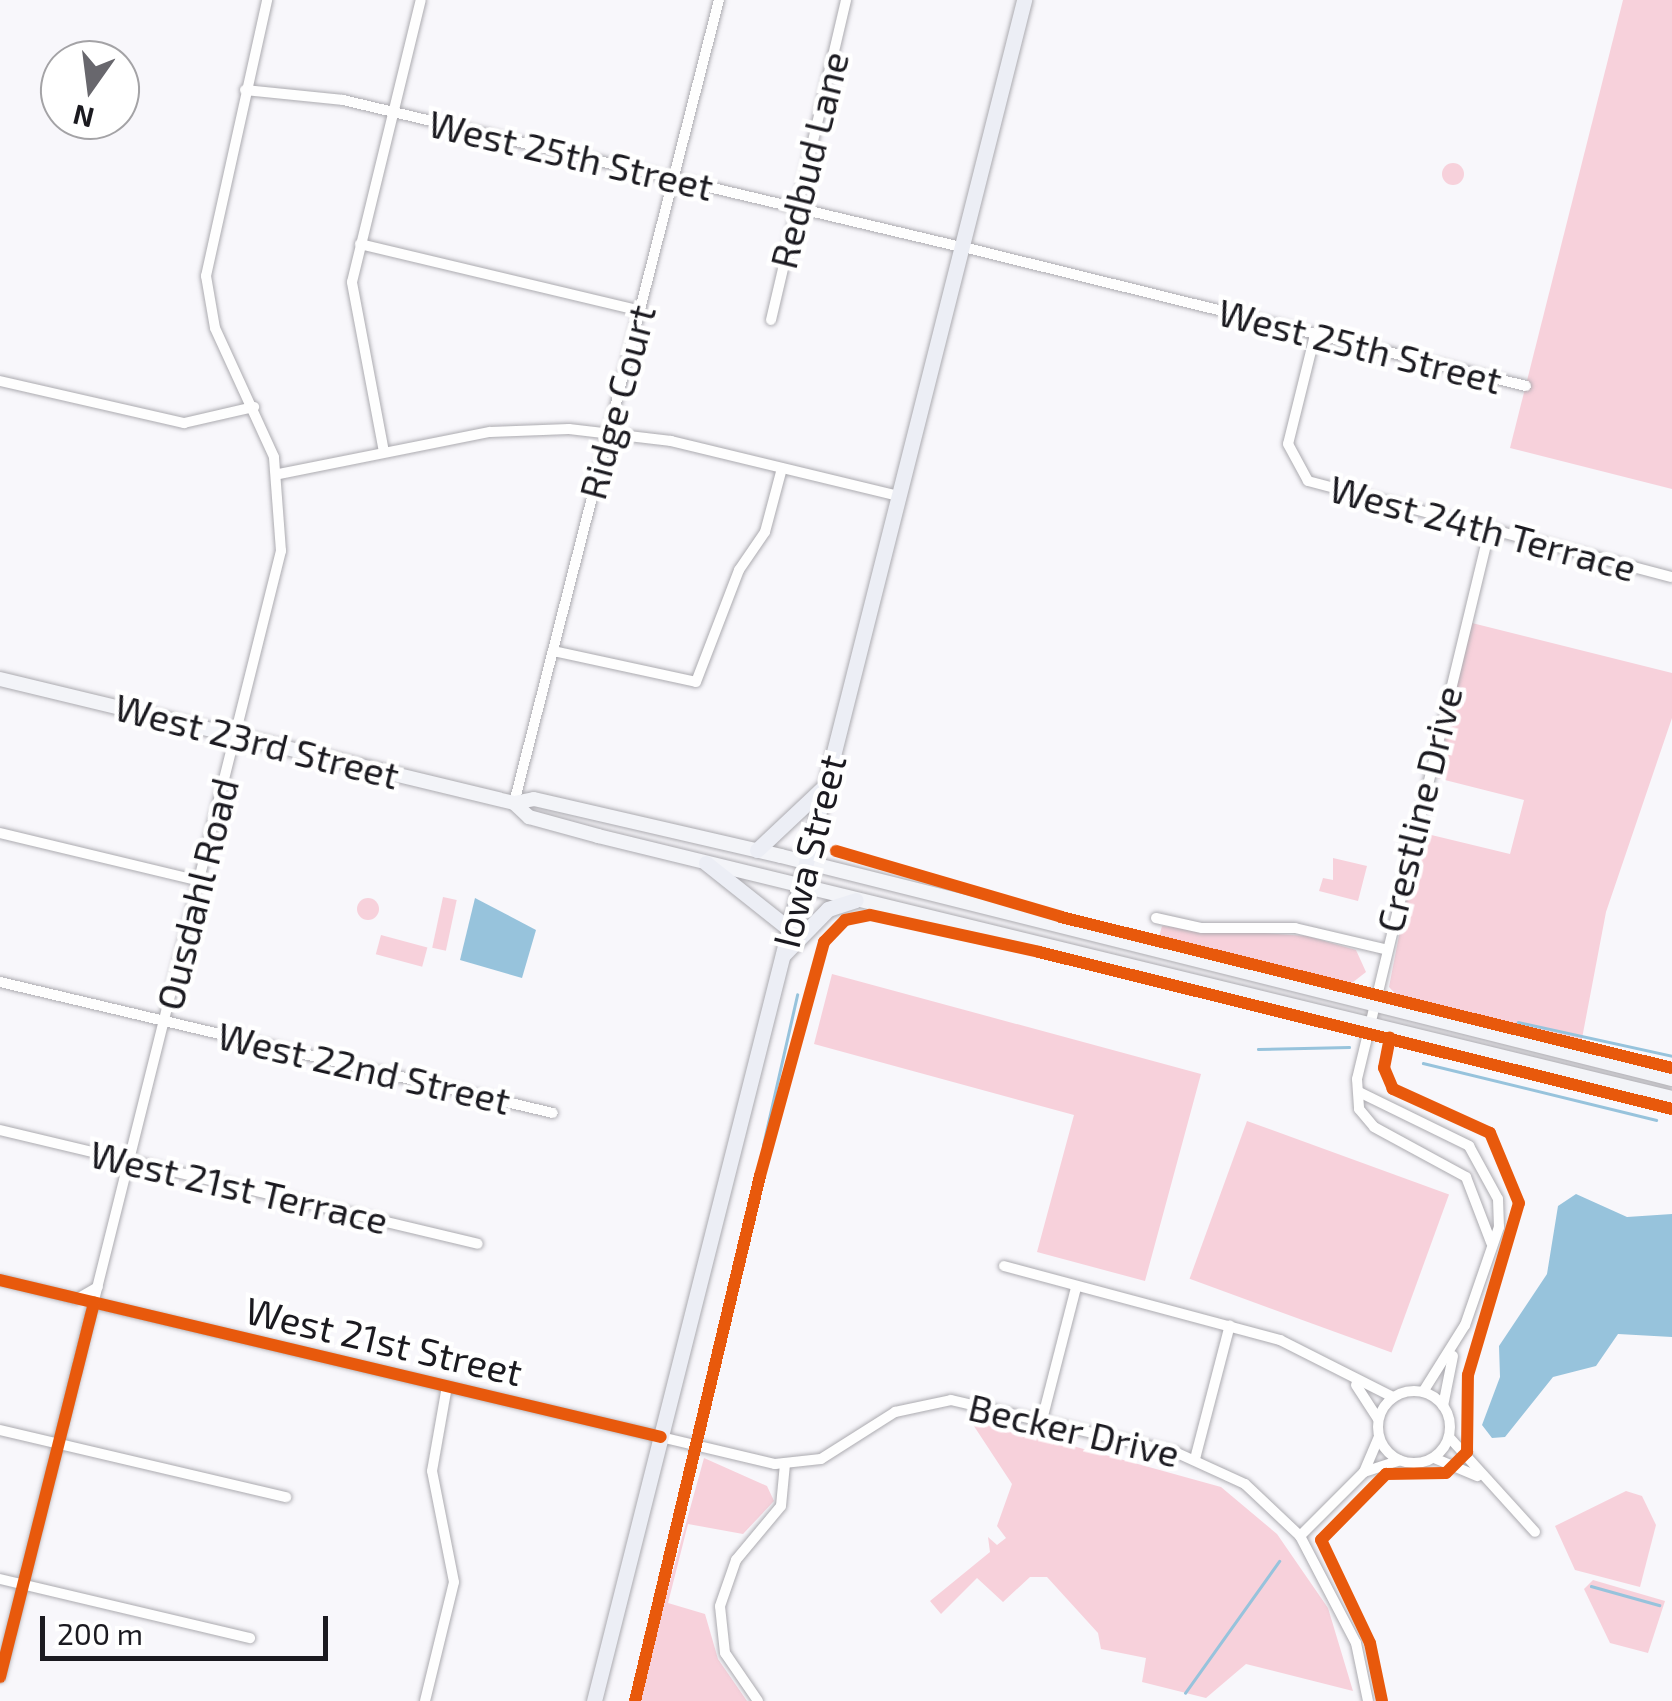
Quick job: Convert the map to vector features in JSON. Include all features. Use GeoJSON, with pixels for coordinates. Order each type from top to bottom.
{"type":"FeatureCollection","features":[{"type":"Feature","properties":{"kind":"highway","name":"Iowa Street"},"geometry":{"type":"LineString","coordinates":[[594,1701],[1024,0]]}},
{"type":"Feature","properties":{"kind":"highway"},"geometry":{"type":"LineString","coordinates":[[757,850],[825,786]]}},
{"type":"Feature","properties":{"kind":"highway"},"geometry":{"type":"LineString","coordinates":[[706,862],[789,929]]}},
{"type":"Feature","properties":{"kind":"highway"},"geometry":{"type":"LineString","coordinates":[[782,955],[808,939],[828,909],[856,900]]}},
{"type":"Feature","properties":{"kind":"main road","name":"West 23rd Street"},"geometry":{"type":"LineString","coordinates":[[0,679],[514,803],[534,800],[757,850],[1672,1079]]}},
{"type":"Feature","properties":{"kind":"main road","name":"West 23rd Street"},"geometry":{"type":"LineString","coordinates":[[514,803],[528,817],[800,887],[1672,1098]]}},
{"type":"Feature","properties":{"kind":"street","name":"Ousdahl Road"},"geometry":{"type":"LineString","coordinates":[[0,1677],[281,550],[279,474],[254,407],[215,328],[206,276],[244,90],[267,0]]}},
{"type":"Feature","properties":{"kind":"street"},"geometry":{"type":"LineString","coordinates":[[384,452],[353,294],[360,244],[421,0]]}},
{"type":"Feature","properties":{"kind":"street","name":"Ridge Court"},"geometry":{"type":"LineString","coordinates":[[514,803],[719,0]]}},
{"type":"Feature","properties":{"kind":"street","name":"Redbud Lane"},"geometry":{"type":"LineString","coordinates":[[770,320],[846,0]]}},
{"type":"Feature","properties":{"kind":"street","name":"West 25th Street"},"geometry":{"type":"LineString","coordinates":[[244,90],[393,112],[1526,386]]}},
{"type":"Feature","properties":{"kind":"street"},"geometry":{"type":"LineString","coordinates":[[360,244],[641,311]]}},
{"type":"Feature","properties":{"kind":"street","name":"West 24th Terrace"},"geometry":{"type":"LineString","coordinates":[[1314,335],[1289,439],[1297,471],[1314,484],[1672,577]]}},
{"type":"Feature","properties":{"kind":"street"},"geometry":{"type":"LineString","coordinates":[[0,381],[184,424],[254,407]]}},
{"type":"Feature","properties":{"kind":"street"},"geometry":{"type":"LineString","coordinates":[[279,474],[515,430],[609,432],[899,496]]}},
{"type":"Feature","properties":{"kind":"street"},"geometry":{"type":"LineString","coordinates":[[553,651],[696,682],[739,570],[765,532],[782,468]]}},
{"type":"Feature","properties":{"kind":"street","name":"Crestline Drive"},"geometry":{"type":"LineString","coordinates":[[1359,1092],[1365,1023],[1490,528]]}},
{"type":"Feature","properties":{"kind":"street"},"geometry":{"type":"LineString","coordinates":[[0,833],[200,881]]}},
{"type":"Feature","properties":{"kind":"street"},"geometry":{"type":"LineString","coordinates":[[1156,918],[1202,928],[1296,928],[1384,949]]}},
{"type":"Feature","properties":{"kind":"street","name":"West 22nd Street"},"geometry":{"type":"LineString","coordinates":[[0,982],[553,1113]]}},
{"type":"Feature","properties":{"kind":"street"},"geometry":{"type":"LineString","coordinates":[[1359,1092],[1374,1127],[1466,1177],[1492,1242]]}},
{"type":"Feature","properties":{"kind":"street"},"geometry":{"type":"LineString","coordinates":[[1359,1092],[1398,1118],[1456,1137],[1480,1158],[1498,1199],[1492,1242],[1453,1355],[1443,1406],[1449,1435],[1478,1477],[1534,1532]]}},
{"type":"Feature","properties":{"kind":"street","name":"West 21st Terrace"},"geometry":{"type":"LineString","coordinates":[[0,1130],[478,1244]]}},
{"type":"Feature","properties":{"kind":"street"},"geometry":{"type":"LineString","coordinates":[[1004,1266],[1076,1288],[1230,1325],[1304,1351],[1356,1386],[1394,1397],[1424,1392],[1453,1355]]}},
{"type":"Feature","properties":{"kind":"street"},"geometry":{"type":"LineString","coordinates":[[0,1280],[78,1299],[90,1316]]}},
{"type":"Feature","properties":{"kind":"street"},"geometry":{"type":"LineString","coordinates":[[78,1299],[98,1286]]}},
{"type":"Feature","properties":{"kind":"street"},"geometry":{"type":"LineString","coordinates":[[1042,1420],[1076,1288]]}},
{"type":"Feature","properties":{"kind":"street","name":"West 21st Street"},"geometry":{"type":"LineString","coordinates":[[94,1303],[661,1437]]}},
{"type":"Feature","properties":{"kind":"street"},"geometry":{"type":"LineString","coordinates":[[1195,1459],[1230,1325]]}},
{"type":"Feature","properties":{"kind":"street"},"geometry":{"type":"LineString","coordinates":[[425,1701],[454,1582],[432,1471],[447,1386]]}},
{"type":"Feature","properties":{"kind":"street"},"geometry":{"type":"LineString","coordinates":[[1300,1536],[1364,1472],[1379,1437],[1378,1420],[1356,1386]]}},
{"type":"Feature","properties":{"kind":"street"},"geometry":{"type":"LineString","coordinates":[[1424,1392],[1443,1406]]}},
{"type":"Feature","properties":{"kind":"street"},"geometry":{"type":"LineString","coordinates":[[1378,1420],[1394,1397]]}},
{"type":"Feature","properties":{"kind":"street","name":"Becker Drive"},"geometry":{"type":"LineString","coordinates":[[661,1437],[785,1464],[821,1459],[879,1420],[932,1402],[1042,1420],[1195,1459],[1259,1494],[1300,1536],[1356,1644],[1368,1701]]}},
{"type":"Feature","properties":{"kind":"street"},"geometry":{"type":"LineString","coordinates":[[0,1430],[286,1497]]}},
{"type":"Feature","properties":{"kind":"street"},"geometry":{"type":"LineString","coordinates":[[1432,1458],[1449,1435]]}},
{"type":"Feature","properties":{"kind":"street"},"geometry":{"type":"LineString","coordinates":[[1379,1437],[1400,1460]]}},
{"type":"Feature","properties":{"kind":"street"},"geometry":{"type":"LineString","coordinates":[[1364,1472],[1400,1460],[1432,1458],[1478,1477]]}},
{"type":"Feature","properties":{"kind":"street"},"geometry":{"type":"LineString","coordinates":[[758,1701],[724,1653],[720,1606],[736,1560],[781,1506],[785,1464]]}},
{"type":"Feature","properties":{"kind":"street"},"geometry":{"type":"LineString","coordinates":[[0,1579],[250,1638]]}},
{"type":"Feature","properties":{"kind":"shaded area"},"geometry":{"type":"Polygon","coordinates":[[[1623,0],[1672,0],[1672,489],[1510,448],[1623,0]]]}},
{"type":"Feature","properties":{"kind":"shaded area"},"geometry":{"type":"Polygon","coordinates":[[[1453,163],[1461,166],[1461,182],[1453,185],[1445,182],[1442,174],[1445,166],[1453,163]]]}},
{"type":"Feature","properties":{"kind":"shaded area"},"geometry":{"type":"Polygon","coordinates":[[[1472,623],[1672,673],[1672,718],[1606,912],[1580,1049],[1400,999],[1389,987],[1419,832],[1510,854],[1524,800],[1433,777],[1472,623]]]}},
{"type":"Feature","properties":{"kind":"shaded area"},"geometry":{"type":"Polygon","coordinates":[[[1333,858],[1367,866],[1358,901],[1319,891],[1323,878],[1333,880],[1333,858]]]}},
{"type":"Feature","properties":{"kind":"shaded area"},"geometry":{"type":"Polygon","coordinates":[[[443,897],[457,900],[446,951],[432,948],[443,897]]]}},
{"type":"Feature","properties":{"kind":"shaded area"},"geometry":{"type":"Polygon","coordinates":[[[368,898],[376,901],[376,917],[368,920],[360,917],[357,909],[360,901],[368,898]]]}},
{"type":"Feature","properties":{"kind":"shaded area"},"geometry":{"type":"Polygon","coordinates":[[[1162,926],[1307,936],[1356,950],[1366,972],[1343,990],[1157,945],[1162,926]]]}},
{"type":"Feature","properties":{"kind":"shaded area"},"geometry":{"type":"Polygon","coordinates":[[[381,935],[427,947],[422,967],[376,954],[381,935]]]}},
{"type":"Feature","properties":{"kind":"shaded area"},"geometry":{"type":"Polygon","coordinates":[[[832,974],[1201,1074],[1145,1281],[1037,1252],[1074,1115],[814,1044],[832,974]]]}},
{"type":"Feature","properties":{"kind":"shaded area"},"geometry":{"type":"Polygon","coordinates":[[[1247,1121],[1449,1195],[1392,1352],[1190,1279],[1247,1121]]]}},
{"type":"Feature","properties":{"kind":"shaded area"},"geometry":{"type":"Polygon","coordinates":[[[968,1417],[1221,1487],[1277,1534],[1328,1608],[1353,1691],[1246,1664],[1206,1698],[1142,1682],[1146,1658],[1101,1649],[1098,1633],[1047,1577],[1030,1577],[1003,1602],[977,1578],[941,1614],[930,1601],[990,1552],[988,1537],[997,1545],[1006,1538],[997,1526],[1012,1484],[968,1417]]]}},
{"type":"Feature","properties":{"kind":"shaded area"},"geometry":{"type":"Polygon","coordinates":[[[704,1458],[767,1486],[774,1501],[743,1534],[688,1524],[668,1603],[705,1614],[718,1659],[747,1701],[637,1701],[704,1458]]]}},
{"type":"Feature","properties":{"kind":"shaded area"},"geometry":{"type":"Polygon","coordinates":[[[1626,1491],[1642,1496],[1656,1525],[1640,1587],[1575,1570],[1555,1526],[1626,1491]]]}},
{"type":"Feature","properties":{"kind":"shaded area"},"geometry":{"type":"Polygon","coordinates":[[[1593,1580],[1665,1601],[1648,1653],[1610,1643],[1584,1589],[1593,1580]]]}},
{"type":"Feature","properties":{"kind":"water"},"geometry":{"type":"Polygon","coordinates":[[[475,898],[536,930],[522,978],[460,960],[475,898]]]}},
{"type":"Feature","properties":{"kind":"water"},"geometry":{"type":"Polygon","coordinates":[[[1576,1194],[1627,1217],[1672,1214],[1672,1337],[1618,1334],[1596,1366],[1553,1377],[1505,1437],[1492,1438],[1482,1425],[1500,1377],[1499,1346],[1547,1274],[1558,1206],[1576,1194]]]}},
{"type":"Feature","properties":{"kind":"waterway"},"geometry":{"type":"LineString","coordinates":[[763,1145],[797,995]]}},
{"type":"Feature","properties":{"kind":"waterway"},"geometry":{"type":"LineString","coordinates":[[1518,1022],[1672,1056]]}},
{"type":"Feature","properties":{"kind":"waterway"},"geometry":{"type":"LineString","coordinates":[[1258,1049],[1349,1047]]}},
{"type":"Feature","properties":{"kind":"waterway"},"geometry":{"type":"LineString","coordinates":[[1423,1063],[1656,1120]]}},
{"type":"Feature","properties":{"kind":"waterway"},"geometry":{"type":"LineString","coordinates":[[1185,1693],[1279,1561]]}},
{"type":"Feature","properties":{"kind":"waterway"},"geometry":{"type":"LineString","coordinates":[[1591,1586],[1659,1605]]}},
{"type":"Feature","properties":{"kind":"cycle path"},"geometry":{"type":"LineString","coordinates":[[836,851],[1061,917],[1672,1068]]}},
{"type":"Feature","properties":{"kind":"cycle path"},"geometry":{"type":"LineString","coordinates":[[635,1701],[760,1176],[824,942],[845,920],[870,915],[1039,952],[1672,1109]]}},
{"type":"Feature","properties":{"kind":"cycle path"},"geometry":{"type":"LineString","coordinates":[[1382,1701],[1370,1643],[1321,1540],[1386,1474],[1446,1473],[1467,1452],[1468,1375],[1519,1203],[1490,1133],[1393,1089],[1384,1068],[1390,1038]]}},
{"type":"Feature","properties":{"kind":"cycle path"},"geometry":{"type":"LineString","coordinates":[[0,1280],[661,1437]]}},
{"type":"Feature","properties":{"kind":"cycle path"},"geometry":{"type":"LineString","coordinates":[[0,1677],[94,1303]]}}]}
